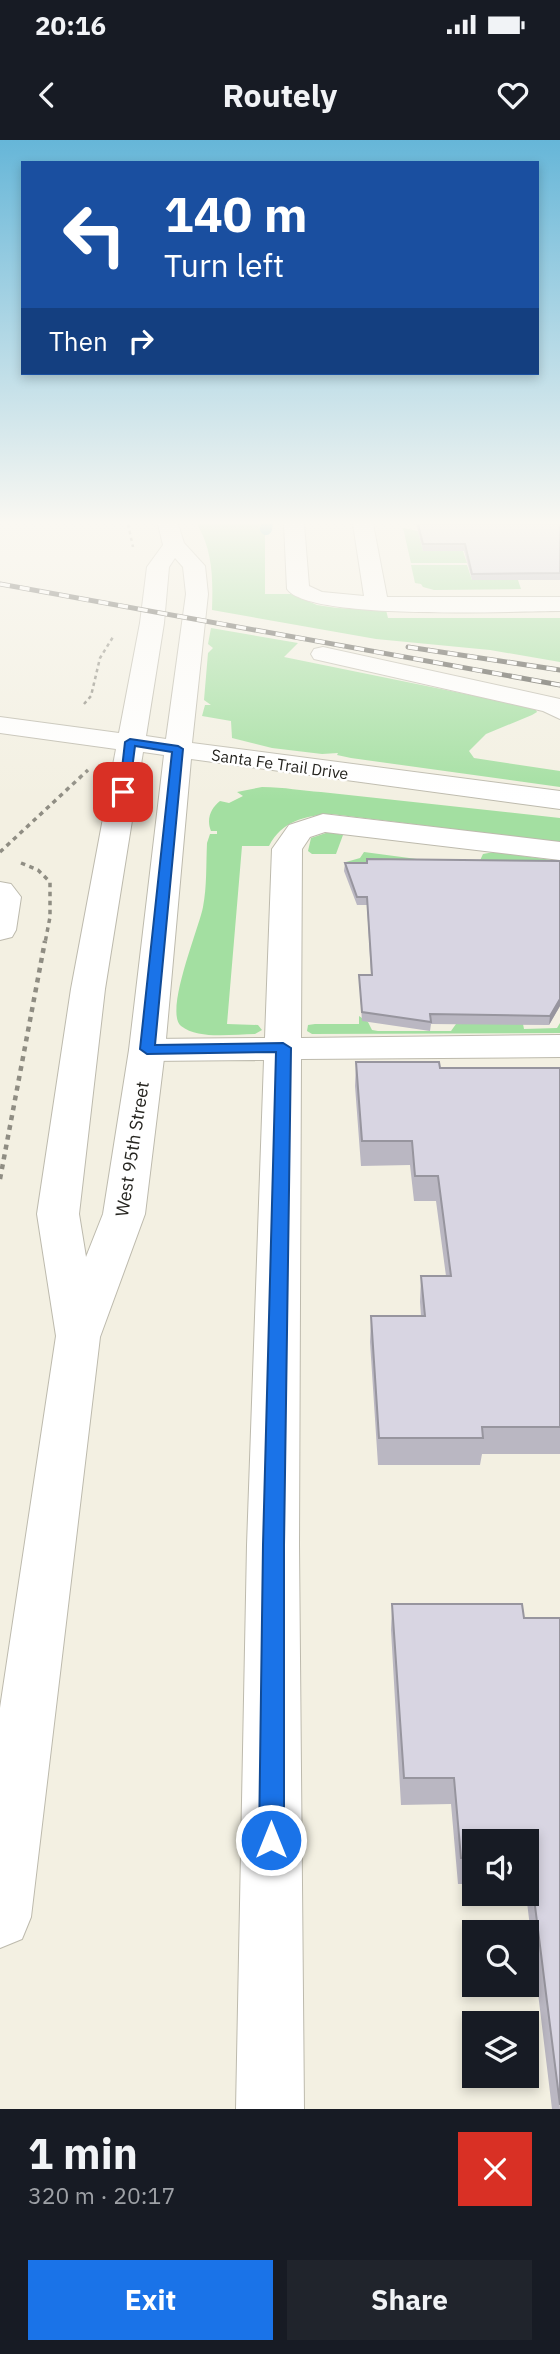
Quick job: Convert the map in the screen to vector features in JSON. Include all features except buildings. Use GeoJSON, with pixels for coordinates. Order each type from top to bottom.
{"type":"FeatureCollection","features":[{"type":"Feature","properties":{"kind":"main road","name":"West 95th Street"},"geometry":{"type":"LineString","coordinates":[[78,1337],[58,1214],[88,989],[153,616]]}},
{"type":"Feature","properties":{"kind":"main road","name":"West 95th Street"},"geometry":{"type":"LineString","coordinates":[[0,1917],[78,1337],[124,1214],[147,1049],[194,616]]}},
{"type":"Feature","properties":{"kind":"main road"},"geometry":{"type":"LineString","coordinates":[[323,654],[552,705],[560,711]]}},
{"type":"Feature","properties":{"kind":"main road","name":"Santa Fe Trail Drive"},"geometry":{"type":"LineString","coordinates":[[0,725],[560,800]]}},
{"type":"Feature","properties":{"kind":"main road"},"geometry":{"type":"LineString","coordinates":[[270,2109],[273,1545],[287,849],[299,831],[323,823],[342,823],[560,851]]}},
{"type":"Feature","properties":{"kind":"main road"},"geometry":{"type":"LineString","coordinates":[[0,891],[5,897],[0,930]]}},
{"type":"Feature","properties":{"kind":"main road"},"geometry":{"type":"LineString","coordinates":[[147,1049],[560,1046]]}},
{"type":"Feature","properties":{"kind":"path"},"geometry":{"type":"LineString","coordinates":[[0,852],[94,765]]}},
{"type":"Feature","properties":{"kind":"path"},"geometry":{"type":"LineString","coordinates":[[0,1179],[50,917],[50,882],[38,870],[12,860]]}},
{"type":"Feature","properties":{"kind":"green space"},"geometry":{"type":"Polygon","coordinates":[[[245,616],[560,618],[560,662],[490,650],[376,639],[245,616]]]}},
{"type":"Feature","properties":{"kind":"green space"},"geometry":{"type":"Polygon","coordinates":[[[211,628],[298,643],[284,657],[535,708],[537,712],[532,715],[486,734],[469,751],[474,758],[560,771],[560,787],[351,758],[337,755],[338,753],[322,754],[272,748],[232,738],[231,721],[202,716],[205,705],[211,705],[204,700],[208,653],[213,648],[208,644],[211,628]]]}},
{"type":"Feature","properties":{"kind":"green space"},"geometry":{"type":"Polygon","coordinates":[[[262,787],[560,818],[560,842],[331,814],[312,816],[287,825],[269,846],[242,846],[227,1024],[258,1025],[262,1030],[255,1034],[197,1033],[181,1026],[177,1018],[177,1004],[184,969],[203,907],[207,843],[210,834],[217,834],[217,831],[211,831],[210,814],[220,801],[229,803],[243,796],[237,792],[262,787]]]}},
{"type":"Feature","properties":{"kind":"green space"},"geometry":{"type":"Polygon","coordinates":[[[329,832],[343,835],[336,854],[312,854],[308,851],[311,838],[329,832]]]}},
{"type":"Feature","properties":{"kind":"green space"},"geometry":{"type":"Polygon","coordinates":[[[364,852],[477,867],[483,854],[494,852],[560,861],[560,869],[346,872],[346,862],[360,858],[364,852]]]}},
{"type":"Feature","properties":{"kind":"green space"},"geometry":{"type":"Polygon","coordinates":[[[359,1016],[368,1022],[372,1030],[378,1031],[451,1031],[456,1024],[523,1024],[524,1029],[557,1028],[560,1023],[560,1033],[312,1034],[307,1031],[308,1025],[315,1024],[359,1024],[359,1016]]]}},
{"type":"Feature","properties":{"kind":"railway"},"geometry":{"type":"LineString","coordinates":[[177,616],[560,685]]}},
{"type":"Feature","properties":{"kind":"railway"},"geometry":{"type":"LineString","coordinates":[[408,647],[560,670]]}},
{"type":"Feature","properties":{"kind":"route"},"geometry":{"type":"LineString","coordinates":[[123,792],[130,742],[178,749],[147,1049],[283,1048],[273,1545],[271,1840]]}}]}
